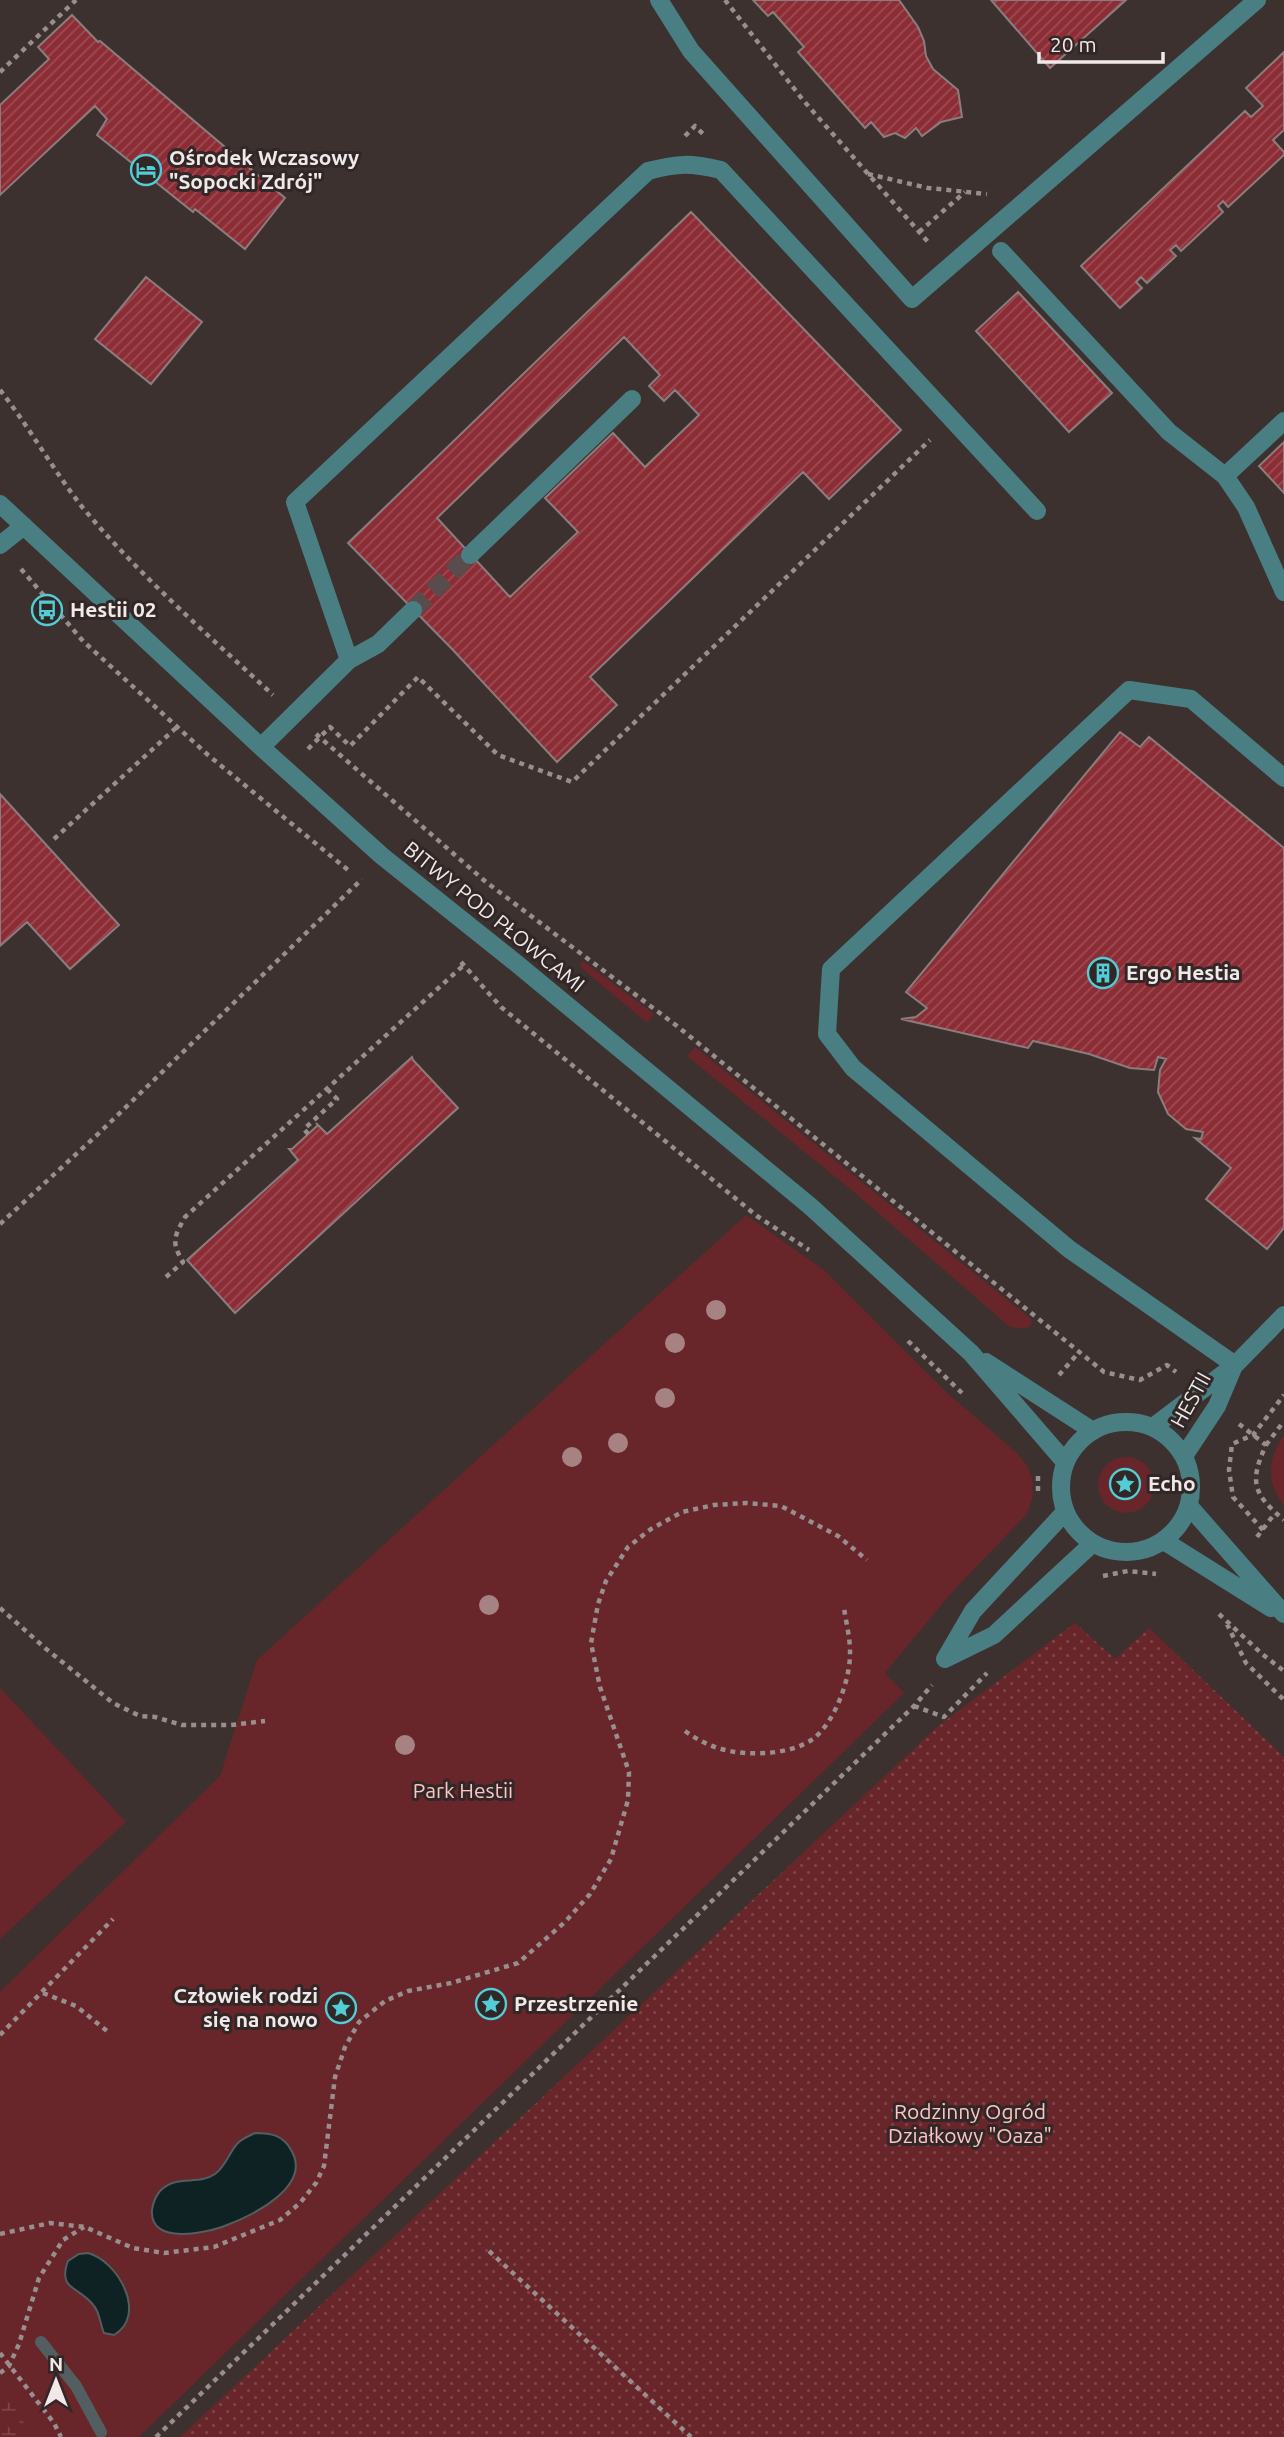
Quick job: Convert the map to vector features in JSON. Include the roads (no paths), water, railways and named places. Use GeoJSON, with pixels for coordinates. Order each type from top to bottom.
{"type":"FeatureCollection","features":[{"type":"Feature","properties":{"kind":"street"},"geometry":{"type":"LineString","coordinates":[[659,0],[691,51],[912,299],[1257,0]]}},
{"type":"Feature","properties":{"kind":"street"},"geometry":{"type":"LineString","coordinates":[[349,660],[295,502],[648,171],[677,163],[721,170],[1037,511]]}},
{"type":"Feature","properties":{"kind":"street"},"geometry":{"type":"LineString","coordinates":[[1000,251],[1169,432],[1225,476],[1246,506],[1284,592]]}},
{"type":"Feature","properties":{"kind":"street"},"geometry":{"type":"LineString","coordinates":[[470,555],[632,399]]}},
{"type":"Feature","properties":{"kind":"street"},"geometry":{"type":"LineString","coordinates":[[1225,476],[1284,421]]}},
{"type":"Feature","properties":{"kind":"street","name":"BITWY POD PŁOWCAMI"},"geometry":{"type":"LineString","coordinates":[[0,504],[382,856],[810,1206],[971,1353],[1065,1462]]}},
{"type":"Feature","properties":{"kind":"street"},"geometry":{"type":"LineString","coordinates":[[0,545],[24,526]]}},
{"type":"Feature","properties":{"kind":"street"},"geometry":{"type":"LineString","coordinates":[[261,747],[349,660],[378,644],[413,610]]}},
{"type":"Feature","properties":{"kind":"street"},"geometry":{"type":"LineString","coordinates":[[1235,1365],[1069,1249],[853,1068],[827,1034],[831,969],[1129,690],[1191,699],[1284,778]]}},
{"type":"Feature","properties":{"kind":"street","name":"HESTII"},"geometry":{"type":"LineString","coordinates":[[1153,1427],[1235,1365],[1284,1315]]}},
{"type":"Feature","properties":{"kind":"street","name":"BITWY POD PŁOWCAMI"},"geometry":{"type":"LineString","coordinates":[[971,1353],[1093,1430]]}},
{"type":"Feature","properties":{"kind":"street","name":"HESTII"},"geometry":{"type":"LineString","coordinates":[[1184,1456],[1217,1406],[1235,1365]]}},
{"type":"Feature","properties":{"kind":"street"},"geometry":{"type":"LineString","coordinates":[[1133,1422],[1153,1427],[1171,1440],[1184,1456],[1191,1472],[1189,1506],[1180,1526],[1164,1541],[1141,1552],[1116,1553],[1092,1544],[1076,1531],[1065,1512],[1061,1479],[1065,1462],[1076,1444],[1093,1430],[1112,1423],[1133,1422]]}},
{"type":"Feature","properties":{"kind":"street"},"geometry":{"type":"LineString","coordinates":[[1189,1506],[1284,1615]]}},
{"type":"Feature","properties":{"kind":"street"},"geometry":{"type":"LineString","coordinates":[[1065,1512],[973,1611],[945,1660],[995,1635],[1092,1544]]}},
{"type":"Feature","properties":{"kind":"street"},"geometry":{"type":"LineString","coordinates":[[1164,1541],[1284,1615]]}},
{"type":"Feature","properties":{"kind":"water"},"geometry":{"type":"Polygon","coordinates":[[[255,2133],[271,2134],[280,2138],[291,2150],[296,2163],[294,2176],[287,2187],[251,2214],[218,2228],[181,2234],[160,2229],[154,2221],[152,2210],[160,2191],[173,2183],[215,2174],[239,2142],[255,2133]]]}},
{"type":"Feature","properties":{"kind":"water"},"geometry":{"type":"Polygon","coordinates":[[[88,2253],[110,2266],[129,2302],[124,2326],[114,2335],[104,2333],[96,2309],[65,2278],[68,2261],[79,2254],[88,2253]]]}},
{"type":"Feature","properties":{"kind":"waterway"},"geometry":{"type":"LineString","coordinates":[[41,2342],[76,2386],[101,2432]]}},
{"type":"Feature","properties":{"kind":"tunnel"},"geometry":{"type":"LineString","coordinates":[[413,610],[470,555]]}},
{"type":"Feature","properties":{"kind":"place","name":"Ośrodek Wczasowy \"Sopocki Zdrój\""},"geometry":{"type":"Point","coordinates":[146,170]}},
{"type":"Feature","properties":{"kind":"place","name":"Hestii 02"},"geometry":{"type":"Point","coordinates":[47,610]}},
{"type":"Feature","properties":{"kind":"place","name":"Ergo Hestia"},"geometry":{"type":"Point","coordinates":[1103,973]}},
{"type":"Feature","properties":{"kind":"place","name":"Echo"},"geometry":{"type":"Point","coordinates":[1125,1484]}},
{"type":"Feature","properties":{"kind":"place","name":"Przestrzenie"},"geometry":{"type":"Point","coordinates":[491,2004]}},
{"type":"Feature","properties":{"kind":"place","name":"Człowiek rodzi się na nowo"},"geometry":{"type":"Point","coordinates":[341,2008]}},
{"type":"Feature","properties":{"kind":"park label","name":"Park Hestii"},"geometry":{"type":"Point","coordinates":[463,1791]}},
{"type":"Feature","properties":{"kind":"park label","name":"Rodzinny Ogród Działkowy \"Oaza\""},"geometry":{"type":"Point","coordinates":[970,2124]}}]}
